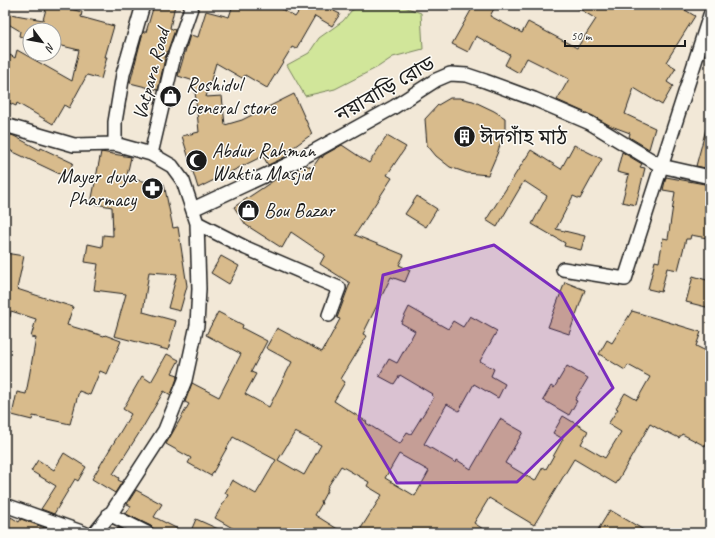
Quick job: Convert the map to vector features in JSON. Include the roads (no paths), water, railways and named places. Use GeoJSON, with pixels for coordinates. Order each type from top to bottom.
{"type":"FeatureCollection","features":[{"type":"Feature","properties":{"kind":"street","name":"Vatpara Road"},"geometry":{"type":"LineString","coordinates":[[115,144],[115,122],[123,74],[143,5]]}},
{"type":"Feature","properties":{"kind":"street","name":"Vatpara Road"},"geometry":{"type":"LineString","coordinates":[[151,154],[173,60],[192,5]]}},
{"type":"Feature","properties":{"kind":"street"},"geometry":{"type":"LineString","coordinates":[[563,269],[625,279],[710,14]]}},
{"type":"Feature","properties":{"kind":"street","name":"নয়াবাড়ি রোড"},"geometry":{"type":"LineString","coordinates":[[193,209],[300,159],[394,107],[436,80],[450,74],[467,75],[479,79],[534,99],[583,120],[661,166],[710,177]]}},
{"type":"Feature","properties":{"kind":"street"},"geometry":{"type":"LineString","coordinates":[[5,125],[74,145],[115,144],[151,154],[172,166],[183,181],[197,223],[199,289],[197,325],[185,380],[165,430],[95,533]]}},
{"type":"Feature","properties":{"kind":"street"},"geometry":{"type":"LineString","coordinates":[[197,223],[246,248],[339,288],[329,315]]}},
{"type":"Feature","properties":{"kind":"street"},"geometry":{"type":"LineString","coordinates":[[5,505],[84,533]]}},
{"type":"Feature","properties":{"kind":"street"},"geometry":{"type":"LineString","coordinates":[[109,514],[147,533]]}},
{"type":"Feature","properties":{"kind":"place","name":"Roshidul General store"},"geometry":{"type":"Point","coordinates":[171,96]}},
{"type":"Feature","properties":{"kind":"place","name":"ঈদগাঁহ মাঠ"},"geometry":{"type":"Point","coordinates":[464,137]}},
{"type":"Feature","properties":{"kind":"place","name":"Abdur Rahman Waktia Masjid"},"geometry":{"type":"Point","coordinates":[196,161]}},
{"type":"Feature","properties":{"kind":"place","name":"Mayer duya Pharmacy"},"geometry":{"type":"Point","coordinates":[152,188]}},
{"type":"Feature","properties":{"kind":"place","name":"Bou Bazar"},"geometry":{"type":"Point","coordinates":[249,210]}}]}
